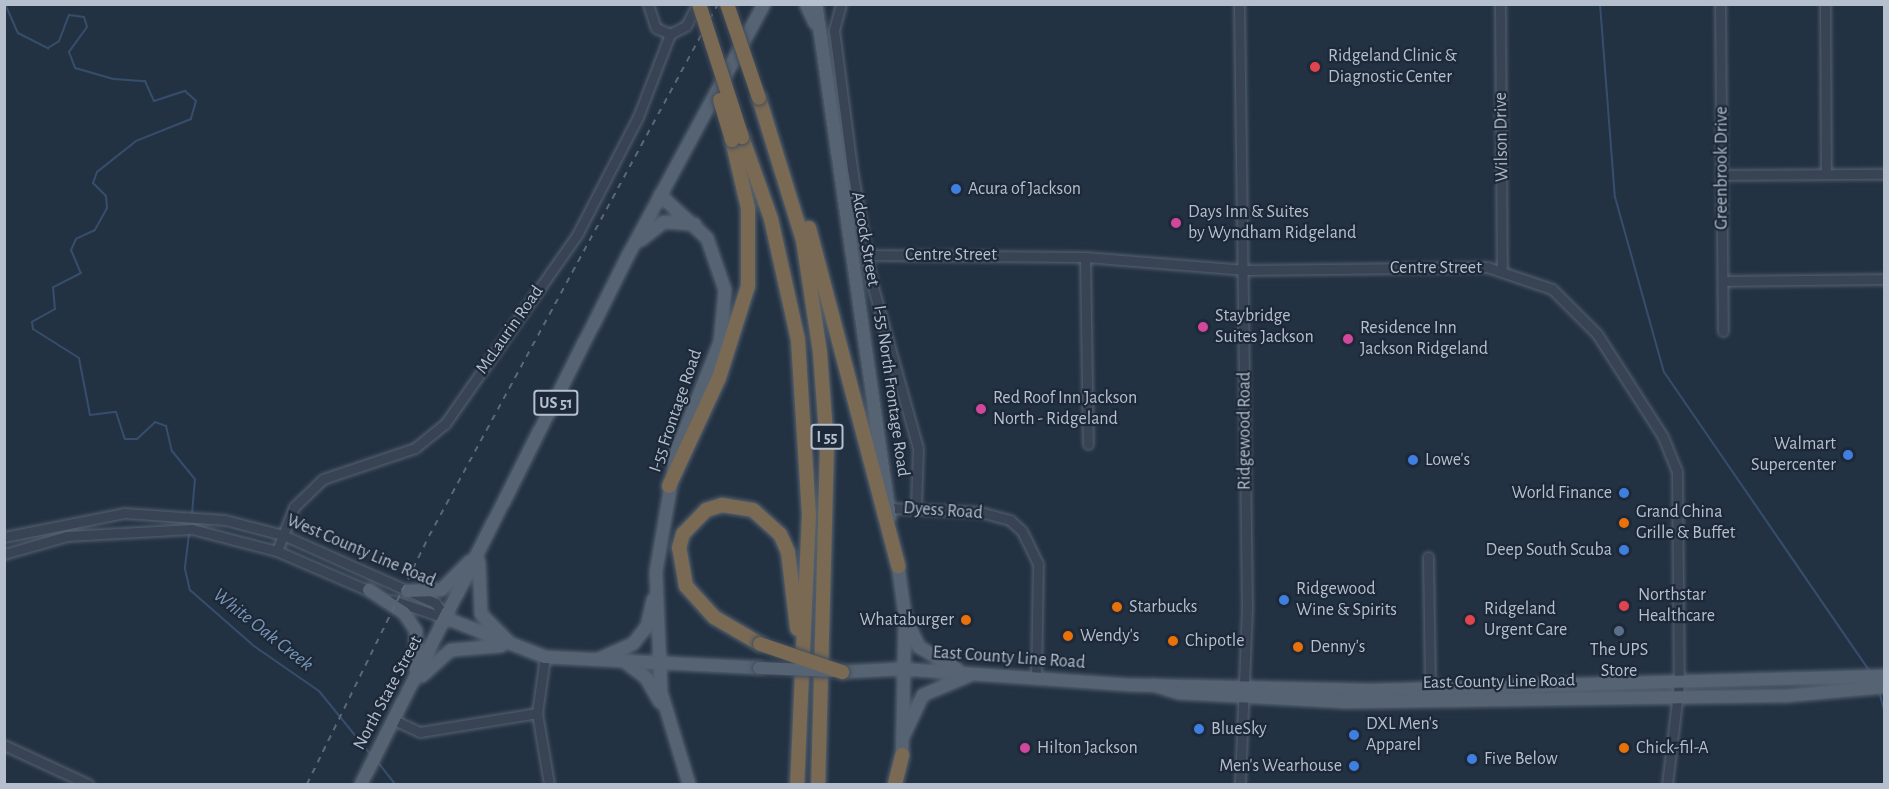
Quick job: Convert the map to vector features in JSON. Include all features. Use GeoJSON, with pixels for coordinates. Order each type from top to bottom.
{"type":"FeatureCollection","features":[{"type":"Feature","properties":{"kind":"highway","name":"I 55"},"geometry":{"type":"LineString","coordinates":[[728,4],[803,240],[820,353],[827,446],[818,784]]}},
{"type":"Feature","properties":{"kind":"highway"},"geometry":{"type":"LineString","coordinates":[[669,486],[718,378],[748,286],[748,208],[737,139],[699,6]]}},
{"type":"Feature","properties":{"kind":"highway"},"geometry":{"type":"LineString","coordinates":[[760,102],[805,212],[898,566]]}},
{"type":"Feature","properties":{"kind":"highway","name":"I 55"},"geometry":{"type":"LineString","coordinates":[[737,139],[771,219],[798,340],[808,514],[797,784]]}},
{"type":"Feature","properties":{"kind":"highway"},"geometry":{"type":"LineString","coordinates":[[802,654],[788,552],[780,534],[753,510],[722,505],[706,510],[683,534],[679,548],[686,586],[714,617],[760,644],[842,672]]}},
{"type":"Feature","properties":{"kind":"highway"},"geometry":{"type":"LineString","coordinates":[[897,784],[902,755]]}},
{"type":"Feature","properties":{"kind":"main road","name":"US 51"},"geometry":{"type":"LineString","coordinates":[[448,619],[630,252],[764,4]]}},
{"type":"Feature","properties":{"kind":"main road"},"geometry":{"type":"LineString","coordinates":[[806,4],[818,29]]}},
{"type":"Feature","properties":{"kind":"main road","name":"I-55 North Frontage Road"},"geometry":{"type":"LineString","coordinates":[[816,4],[905,616],[901,669],[904,736],[902,755]]}},
{"type":"Feature","properties":{"kind":"main road","name":"I-55 Frontage Road"},"geometry":{"type":"LineString","coordinates":[[660,195],[695,224],[717,259],[724,316],[669,486],[655,587],[665,714]]}},
{"type":"Feature","properties":{"kind":"main road"},"geometry":{"type":"LineString","coordinates":[[630,252],[664,222],[695,224]]}},
{"type":"Feature","properties":{"kind":"main road"},"geometry":{"type":"LineString","coordinates":[[407,591],[429,592],[452,584],[480,552]]}},
{"type":"Feature","properties":{"kind":"main road"},"geometry":{"type":"LineString","coordinates":[[480,552],[476,601],[481,614],[516,648]]}},
{"type":"Feature","properties":{"kind":"main road"},"geometry":{"type":"LineString","coordinates":[[595,660],[633,644],[647,626],[655,587]]}},
{"type":"Feature","properties":{"kind":"main road"},"geometry":{"type":"LineString","coordinates":[[369,590],[404,613],[416,631],[420,652],[412,686]]}},
{"type":"Feature","properties":{"kind":"main road"},"geometry":{"type":"LineString","coordinates":[[905,616],[919,648],[970,673]]}},
{"type":"Feature","properties":{"kind":"main road","name":"West County Line Road"},"geometry":{"type":"LineString","coordinates":[[448,619],[516,648],[545,657],[862,672]]}},
{"type":"Feature","properties":{"kind":"main road","name":"North State Street"},"geometry":{"type":"LineString","coordinates":[[361,784],[448,619]]}},
{"type":"Feature","properties":{"kind":"main road"},"geometry":{"type":"LineString","coordinates":[[412,686],[451,650],[483,645],[516,648]]}},
{"type":"Feature","properties":{"kind":"main road"},"geometry":{"type":"LineString","coordinates":[[625,662],[646,678],[665,714],[689,784]]}},
{"type":"Feature","properties":{"kind":"main road","name":"East County Line Road"},"geometry":{"type":"LineString","coordinates":[[862,672],[901,669],[1153,685],[1161,691],[1245,692],[1430,687],[1679,691],[1884,676]]}},
{"type":"Feature","properties":{"kind":"main road"},"geometry":{"type":"LineString","coordinates":[[904,736],[923,695],[970,673]]}},
{"type":"Feature","properties":{"kind":"main road","name":"East County Line Road"},"geometry":{"type":"LineString","coordinates":[[1245,692],[1344,702],[1884,687]]}},
{"type":"Feature","properties":{"kind":"street"},"geometry":{"type":"LineString","coordinates":[[648,4],[656,28],[670,34],[686,26],[699,6]]}},
{"type":"Feature","properties":{"kind":"street","name":"Adcock Street"},"geometry":{"type":"LineString","coordinates":[[841,4],[834,30],[838,72],[867,255],[918,448],[916,506]]}},
{"type":"Feature","properties":{"kind":"street","name":"Ridgewood Road"},"geometry":{"type":"LineString","coordinates":[[1239,4],[1245,270],[1245,692],[1240,784]]}},
{"type":"Feature","properties":{"kind":"street","name":"Wilson Drive"},"geometry":{"type":"LineString","coordinates":[[1500,4],[1502,270]]}},
{"type":"Feature","properties":{"kind":"street","name":"Greenbrook Drive"},"geometry":{"type":"LineString","coordinates":[[1720,4],[1723,331]]}},
{"type":"Feature","properties":{"kind":"street"},"geometry":{"type":"LineString","coordinates":[[1825,4],[1826,174]]}},
{"type":"Feature","properties":{"kind":"street","name":"McLaurin Road"},"geometry":{"type":"LineString","coordinates":[[278,551],[294,507],[323,479],[416,448],[445,424],[578,233],[638,117],[670,34]]}},
{"type":"Feature","properties":{"kind":"street"},"geometry":{"type":"LineString","coordinates":[[1722,175],[1884,174]]}},
{"type":"Feature","properties":{"kind":"street","name":"Centre Street"},"geometry":{"type":"LineString","coordinates":[[867,255],[1085,257],[1245,270],[1502,270],[1552,289],[1584,317],[1672,454],[1679,487],[1679,691],[1667,784]]}},
{"type":"Feature","properties":{"kind":"street"},"geometry":{"type":"LineString","coordinates":[[1085,257],[1088,444]]}},
{"type":"Feature","properties":{"kind":"street"},"geometry":{"type":"LineString","coordinates":[[1723,281],[1884,279]]}},
{"type":"Feature","properties":{"kind":"street","name":"Dyess Road"},"geometry":{"type":"LineString","coordinates":[[888,508],[916,506],[998,515],[1029,540],[1038,564],[1036,678]]}},
{"type":"Feature","properties":{"kind":"street","name":"West County Line Road"},"geometry":{"type":"LineString","coordinates":[[4,537],[45,525],[161,513],[225,520],[283,535],[435,603],[448,619]]}},
{"type":"Feature","properties":{"kind":"street"},"geometry":{"type":"LineString","coordinates":[[45,525],[50,540]]}},
{"type":"Feature","properties":{"kind":"street","name":"West County Line Road"},"geometry":{"type":"LineString","coordinates":[[4,554],[50,540],[160,528],[221,535],[278,551],[430,616],[448,619]]}},
{"type":"Feature","properties":{"kind":"street"},"geometry":{"type":"LineString","coordinates":[[1428,557],[1430,687]]}},
{"type":"Feature","properties":{"kind":"street"},"geometry":{"type":"LineString","coordinates":[[545,657],[537,713],[549,784]]}},
{"type":"Feature","properties":{"kind":"street"},"geometry":{"type":"LineString","coordinates":[[394,720],[420,732],[537,713]]}},
{"type":"Feature","properties":{"kind":"street"},"geometry":{"type":"LineString","coordinates":[[4,745],[88,784]]}},
{"type":"Feature","properties":{"kind":"waterway","name":"White Oak Creek"},"geometry":{"type":"LineString","coordinates":[[5,4],[18,33],[48,48],[59,41],[69,15],[84,17],[87,27],[69,52],[75,68],[114,79],[145,81],[154,101],[185,91],[196,101],[191,119],[136,141],[97,172],[93,183],[106,196],[107,208],[95,230],[76,239],[71,250],[81,273],[53,287],[55,309],[32,322],[33,329],[79,358],[90,415],[116,412],[125,439],[137,439],[155,422],[166,426],[172,451],[195,479],[192,516]]}},
{"type":"Feature","properties":{"kind":"waterway"},"geometry":{"type":"LineString","coordinates":[[1600,4],[1615,197],[1664,372],[1869,670]]}},
{"type":"Feature","properties":{"kind":"waterway","name":"White Oak Creek"},"geometry":{"type":"LineString","coordinates":[[189,534],[185,569],[190,590],[254,646],[319,691],[371,755]]}},
{"type":"Feature","properties":{"kind":"waterway"},"geometry":{"type":"LineString","coordinates":[[1880,695],[1884,710]]}},
{"type":"Feature","properties":{"kind":"waterway","name":"White Oak Creek"},"geometry":{"type":"LineString","coordinates":[[377,761],[395,784]]}},
{"type":"Feature","properties":{"kind":"railway"},"geometry":{"type":"LineString","coordinates":[[307,784],[429,536],[718,4]]}},
{"type":"Feature","properties":{"kind":"place","name":"Ridgeland Clinic & Diagnostic Center"},"geometry":{"type":"Point","coordinates":[1315,67]}},
{"type":"Feature","properties":{"kind":"place","name":"Acura of Jackson"},"geometry":{"type":"Point","coordinates":[956,189]}},
{"type":"Feature","properties":{"kind":"place","name":"Days Inn & Suites by Wyndham Ridgeland"},"geometry":{"type":"Point","coordinates":[1176,223]}},
{"type":"Feature","properties":{"kind":"place","name":"Staybridge Suites Jackson"},"geometry":{"type":"Point","coordinates":[1203,327]}},
{"type":"Feature","properties":{"kind":"place","name":"Residence Inn Jackson Ridgeland"},"geometry":{"type":"Point","coordinates":[1348,339]}},
{"type":"Feature","properties":{"kind":"place","name":"Red Roof Inn Jackson North - Ridgeland"},"geometry":{"type":"Point","coordinates":[981,409]}},
{"type":"Feature","properties":{"kind":"place","name":"Walmart Supercenter"},"geometry":{"type":"Point","coordinates":[1848,455]}},
{"type":"Feature","properties":{"kind":"place","name":"Lowe's"},"geometry":{"type":"Point","coordinates":[1413,460]}},
{"type":"Feature","properties":{"kind":"place","name":"World Finance"},"geometry":{"type":"Point","coordinates":[1624,493]}},
{"type":"Feature","properties":{"kind":"place","name":"Grand China Grille & Buffet"},"geometry":{"type":"Point","coordinates":[1624,523]}},
{"type":"Feature","properties":{"kind":"place","name":"Deep South Scuba"},"geometry":{"type":"Point","coordinates":[1624,550]}},
{"type":"Feature","properties":{"kind":"place","name":"Ridgewood Wine & Spirits"},"geometry":{"type":"Point","coordinates":[1284,600]}},
{"type":"Feature","properties":{"kind":"place","name":"Northstar Healthcare"},"geometry":{"type":"Point","coordinates":[1624,606]}},
{"type":"Feature","properties":{"kind":"place","name":"Starbucks"},"geometry":{"type":"Point","coordinates":[1117,607]}},
{"type":"Feature","properties":{"kind":"place","name":"Whataburger"},"geometry":{"type":"Point","coordinates":[966,620]}},
{"type":"Feature","properties":{"kind":"place","name":"Ridgeland Urgent Care"},"geometry":{"type":"Point","coordinates":[1470,620]}},
{"type":"Feature","properties":{"kind":"place","name":"The UPS Store"},"geometry":{"type":"Point","coordinates":[1619,631]}},
{"type":"Feature","properties":{"kind":"place","name":"Wendy's"},"geometry":{"type":"Point","coordinates":[1068,636]}},
{"type":"Feature","properties":{"kind":"place","name":"Chipotle"},"geometry":{"type":"Point","coordinates":[1173,641]}},
{"type":"Feature","properties":{"kind":"place","name":"Denny's"},"geometry":{"type":"Point","coordinates":[1298,647]}},
{"type":"Feature","properties":{"kind":"place","name":"BlueSky"},"geometry":{"type":"Point","coordinates":[1199,729]}},
{"type":"Feature","properties":{"kind":"place","name":"DXL Men's Apparel"},"geometry":{"type":"Point","coordinates":[1354,735]}},
{"type":"Feature","properties":{"kind":"place","name":"Hilton Jackson"},"geometry":{"type":"Point","coordinates":[1025,748]}},
{"type":"Feature","properties":{"kind":"place","name":"Chick-fil-A"},"geometry":{"type":"Point","coordinates":[1624,748]}},
{"type":"Feature","properties":{"kind":"place","name":"Five Below"},"geometry":{"type":"Point","coordinates":[1472,759]}},
{"type":"Feature","properties":{"kind":"place","name":"Men's Wearhouse"},"geometry":{"type":"Point","coordinates":[1354,766]}}]}
